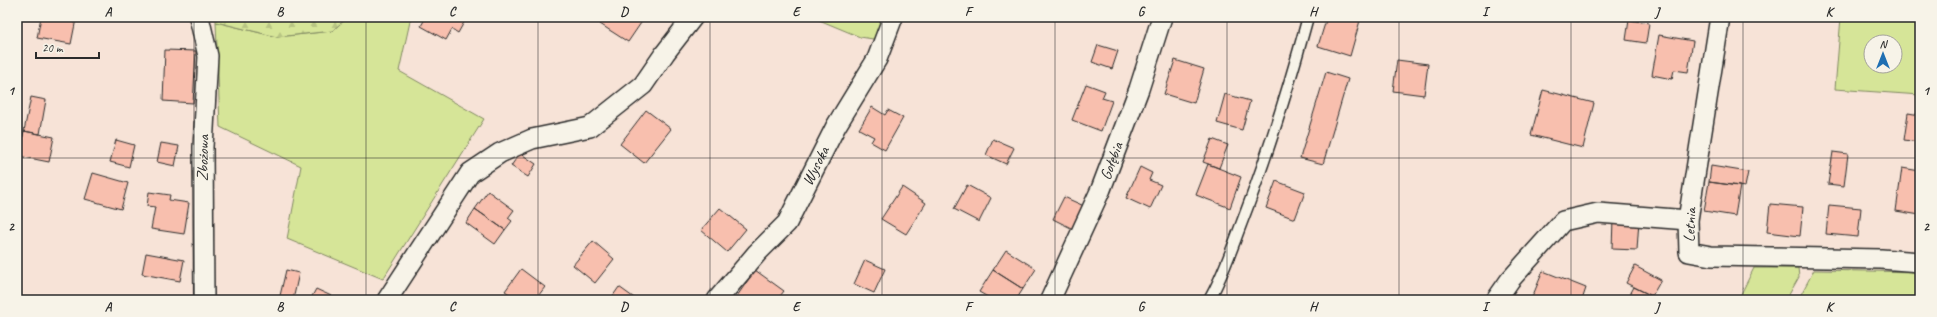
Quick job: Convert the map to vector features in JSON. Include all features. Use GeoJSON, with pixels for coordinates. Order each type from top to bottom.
{"type":"FeatureCollection","features":[{"type":"Feature","properties":{"kind":"street","name":"Zbożowa"},"geometry":{"type":"LineString","coordinates":[[199,17],[208,56],[203,147],[204,300]]}},
{"type":"Feature","properties":{"kind":"street"},"geometry":{"type":"LineString","coordinates":[[387,300],[470,173],[500,153],[532,139],[590,127],[643,86],[665,53],[693,17]]}},
{"type":"Feature","properties":{"kind":"street","name":"Wysoka"},"geometry":{"type":"LineString","coordinates":[[717,300],[757,253],[787,223],[836,126],[876,59],[893,17]]}},
{"type":"Feature","properties":{"kind":"street","name":"Gołębia"},"geometry":{"type":"LineString","coordinates":[[1050,300],[1101,188],[1139,89],[1162,17]]}},
{"type":"Feature","properties":{"kind":"street","name":"Letnia"},"geometry":{"type":"LineString","coordinates":[[1720,17],[1688,220],[1689,252],[1711,256],[1881,259],[1920,262]]}},
{"type":"Feature","properties":{"kind":"street"},"geometry":{"type":"LineString","coordinates":[[1496,300],[1510,280],[1563,221],[1598,212],[1688,220]]}},
{"type":"Feature","properties":{"kind":"lane"},"geometry":{"type":"LineString","coordinates":[[1209,300],[1218,285],[1252,196],[1287,94],[1308,17]]}},
{"type":"Feature","properties":{"kind":"green space"},"geometry":{"type":"Polygon","coordinates":[[[216,17],[348,17],[332,31],[277,37],[216,22],[216,17]]]}},
{"type":"Feature","properties":{"kind":"green space"},"geometry":{"type":"Polygon","coordinates":[[[348,17],[411,17],[399,71],[484,119],[383,279],[287,239],[301,166],[220,127],[216,22],[277,37],[332,31],[348,17]]]}},
{"type":"Feature","properties":{"kind":"green space"},"geometry":{"type":"Polygon","coordinates":[[[812,17],[903,17],[893,42],[860,37],[812,17]]]}},
{"type":"Feature","properties":{"kind":"green space"},"geometry":{"type":"Polygon","coordinates":[[[1841,17],[1920,17],[1920,95],[1835,89],[1841,17]]]}},
{"type":"Feature","properties":{"kind":"green space"},"geometry":{"type":"Polygon","coordinates":[[[1754,268],[1798,268],[1799,277],[1786,300],[1738,300],[1754,268]]]}},
{"type":"Feature","properties":{"kind":"green space"},"geometry":{"type":"Polygon","coordinates":[[[1814,270],[1920,272],[1920,300],[1798,300],[1814,270]]]}},
{"type":"Feature","properties":{"kind":"building"},"geometry":{"type":"Polygon","coordinates":[[[41,17],[65,17],[76,19],[71,44],[37,38],[41,17]]]}},
{"type":"Feature","properties":{"kind":"building"},"geometry":{"type":"Polygon","coordinates":[[[426,17],[467,17],[458,33],[452,29],[446,40],[421,26],[426,17]]]}},
{"type":"Feature","properties":{"kind":"building"},"geometry":{"type":"Polygon","coordinates":[[[604,17],[645,17],[628,42],[600,24],[604,17]]]}},
{"type":"Feature","properties":{"kind":"building"},"geometry":{"type":"Polygon","coordinates":[[[1327,17],[1361,17],[1350,56],[1318,46],[1327,17]]]}},
{"type":"Feature","properties":{"kind":"building"},"geometry":{"type":"Polygon","coordinates":[[[1629,20],[1649,23],[1646,43],[1626,40],[1629,20]]]}},
{"type":"Feature","properties":{"kind":"building"},"geometry":{"type":"Polygon","coordinates":[[[1659,35],[1693,41],[1688,72],[1674,70],[1672,79],[1652,75],[1659,35]]]}},
{"type":"Feature","properties":{"kind":"building"},"geometry":{"type":"Polygon","coordinates":[[[1098,45],[1118,51],[1112,69],[1092,62],[1098,45]]]}},
{"type":"Feature","properties":{"kind":"building"},"geometry":{"type":"Polygon","coordinates":[[[165,50],[196,51],[193,103],[163,101],[165,50]]]}},
{"type":"Feature","properties":{"kind":"building"},"geometry":{"type":"Polygon","coordinates":[[[1175,60],[1204,69],[1194,103],[1164,94],[1175,60]]]}},
{"type":"Feature","properties":{"kind":"building"},"geometry":{"type":"Polygon","coordinates":[[[1397,60],[1428,64],[1424,95],[1393,91],[1397,60]]]}},
{"type":"Feature","properties":{"kind":"building"},"geometry":{"type":"Polygon","coordinates":[[[1326,72],[1348,79],[1323,164],[1300,158],[1326,72]]]}},
{"type":"Feature","properties":{"kind":"building"},"geometry":{"type":"Polygon","coordinates":[[[1086,84],[1105,91],[1102,98],[1112,101],[1101,131],[1072,120],[1086,84]]]}},
{"type":"Feature","properties":{"kind":"building"},"geometry":{"type":"Polygon","coordinates":[[[1543,90],[1594,103],[1583,148],[1531,135],[1543,90]]]}},
{"type":"Feature","properties":{"kind":"building"},"geometry":{"type":"Polygon","coordinates":[[[1225,94],[1250,101],[1242,130],[1217,123],[1225,94]]]}},
{"type":"Feature","properties":{"kind":"building"},"geometry":{"type":"Polygon","coordinates":[[[31,97],[46,100],[40,134],[24,131],[31,97]]]}},
{"type":"Feature","properties":{"kind":"building"},"geometry":{"type":"Polygon","coordinates":[[[872,107],[885,115],[888,110],[903,118],[885,150],[871,142],[874,137],[859,129],[872,107]]]}},
{"type":"Feature","properties":{"kind":"building"},"geometry":{"type":"Polygon","coordinates":[[[646,110],[671,129],[644,163],[620,144],[646,110]]]}},
{"type":"Feature","properties":{"kind":"building"},"geometry":{"type":"Polygon","coordinates":[[[1908,113],[1920,115],[1920,142],[1904,140],[1908,113]]]}},
{"type":"Feature","properties":{"kind":"building"},"geometry":{"type":"Polygon","coordinates":[[[24,131],[54,137],[49,162],[19,156],[24,131]]]}},
{"type":"Feature","properties":{"kind":"building"},"geometry":{"type":"Polygon","coordinates":[[[993,139],[1014,148],[1006,164],[986,155],[993,139]]]}},
{"type":"Feature","properties":{"kind":"building"},"geometry":{"type":"Polygon","coordinates":[[[1212,139],[1228,145],[1219,168],[1203,162],[1212,139]]]}},
{"type":"Feature","properties":{"kind":"building"},"geometry":{"type":"Polygon","coordinates":[[[116,140],[134,145],[129,167],[110,162],[116,140]]]}},
{"type":"Feature","properties":{"kind":"building"},"geometry":{"type":"Polygon","coordinates":[[[161,143],[179,146],[175,166],[157,162],[161,143]]]}},
{"type":"Feature","properties":{"kind":"building"},"geometry":{"type":"Polygon","coordinates":[[[1833,152],[1848,154],[1844,186],[1828,184],[1833,152]]]}},
{"type":"Feature","properties":{"kind":"building"},"geometry":{"type":"Polygon","coordinates":[[[520,153],[536,164],[528,177],[511,166],[520,153]]]}},
{"type":"Feature","properties":{"kind":"building"},"geometry":{"type":"Polygon","coordinates":[[[1208,164],[1241,177],[1230,208],[1196,195],[1208,164]]]}},
{"type":"Feature","properties":{"kind":"building"},"geometry":{"type":"Polygon","coordinates":[[[1711,166],[1748,172],[1745,187],[1709,182],[1711,166]]]}},
{"type":"Feature","properties":{"kind":"building"},"geometry":{"type":"Polygon","coordinates":[[[1140,167],[1152,173],[1149,180],[1161,185],[1150,209],[1126,198],[1140,167]]]}},
{"type":"Feature","properties":{"kind":"building"},"geometry":{"type":"Polygon","coordinates":[[[1902,168],[1920,171],[1920,215],[1896,211],[1902,168]]]}},
{"type":"Feature","properties":{"kind":"building"},"geometry":{"type":"Polygon","coordinates":[[[93,173],[128,183],[121,209],[85,199],[93,173]]]}},
{"type":"Feature","properties":{"kind":"building"},"geometry":{"type":"Polygon","coordinates":[[[1276,181],[1305,192],[1295,219],[1266,208],[1276,181]]]}},
{"type":"Feature","properties":{"kind":"building"},"geometry":{"type":"Polygon","coordinates":[[[1709,182],[1740,186],[1735,216],[1704,211],[1709,182]]]}},
{"type":"Feature","properties":{"kind":"building"},"geometry":{"type":"Polygon","coordinates":[[[967,185],[991,198],[979,222],[954,209],[967,185]]]}},
{"type":"Feature","properties":{"kind":"building"},"geometry":{"type":"Polygon","coordinates":[[[902,187],[926,203],[906,234],[881,219],[902,187]]]}},
{"type":"Feature","properties":{"kind":"building"},"geometry":{"type":"Polygon","coordinates":[[[488,191],[514,210],[508,218],[512,221],[505,230],[475,209],[488,191]]]}},
{"type":"Feature","properties":{"kind":"building"},"geometry":{"type":"Polygon","coordinates":[[[149,192],[170,195],[169,200],[189,203],[184,234],[151,229],[155,207],[147,206],[149,192]]]}},
{"type":"Feature","properties":{"kind":"building"},"geometry":{"type":"Polygon","coordinates":[[[1064,197],[1084,206],[1073,229],[1053,219],[1064,197]]]}},
{"type":"Feature","properties":{"kind":"building"},"geometry":{"type":"Polygon","coordinates":[[[1770,204],[1803,207],[1800,236],[1767,232],[1770,204]]]}},
{"type":"Feature","properties":{"kind":"building"},"geometry":{"type":"Polygon","coordinates":[[[1829,205],[1861,208],[1858,237],[1826,234],[1829,205]]]}},
{"type":"Feature","properties":{"kind":"building"},"geometry":{"type":"Polygon","coordinates":[[[720,208],[746,229],[727,252],[701,230],[720,208]]]}},
{"type":"Feature","properties":{"kind":"building"},"geometry":{"type":"Polygon","coordinates":[[[475,209],[505,230],[495,244],[466,223],[475,209]]]}},
{"type":"Feature","properties":{"kind":"building"},"geometry":{"type":"Polygon","coordinates":[[[1613,219],[1639,220],[1637,250],[1612,249],[1613,219]]]}},
{"type":"Feature","properties":{"kind":"building"},"geometry":{"type":"Polygon","coordinates":[[[593,241],[614,259],[595,283],[573,265],[593,241]]]}},
{"type":"Feature","properties":{"kind":"building"},"geometry":{"type":"Polygon","coordinates":[[[1006,250],[1036,269],[1023,289],[993,270],[1006,250]]]}},
{"type":"Feature","properties":{"kind":"building"},"geometry":{"type":"Polygon","coordinates":[[[146,253],[184,260],[180,281],[142,274],[146,253]]]}},
{"type":"Feature","properties":{"kind":"building"},"geometry":{"type":"Polygon","coordinates":[[[865,260],[885,269],[874,293],[854,284],[865,260]]]}},
{"type":"Feature","properties":{"kind":"building"},"geometry":{"type":"Polygon","coordinates":[[[1635,266],[1661,280],[1652,296],[1626,283],[1635,266]]]}},
{"type":"Feature","properties":{"kind":"building"},"geometry":{"type":"Polygon","coordinates":[[[521,269],[545,287],[535,300],[518,300],[505,291],[521,269]]]}},
{"type":"Feature","properties":{"kind":"building"},"geometry":{"type":"Polygon","coordinates":[[[286,270],[299,273],[293,300],[279,300],[286,270]]]}},
{"type":"Feature","properties":{"kind":"building"},"geometry":{"type":"Polygon","coordinates":[[[755,270],[784,291],[777,300],[735,299],[755,270]]]}},
{"type":"Feature","properties":{"kind":"building"},"geometry":{"type":"Polygon","coordinates":[[[993,270],[1023,289],[1016,300],[993,300],[979,292],[993,270]]]}},
{"type":"Feature","properties":{"kind":"building"},"geometry":{"type":"Polygon","coordinates":[[[1543,271],[1586,288],[1582,300],[1531,300],[1543,271]]]}},
{"type":"Feature","properties":{"kind":"building"},"geometry":{"type":"Polygon","coordinates":[[[619,287],[637,300],[610,300],[619,287]]]}},
{"type":"Feature","properties":{"kind":"building"},"geometry":{"type":"Polygon","coordinates":[[[1634,287],[1652,296],[1651,300],[1627,300],[1634,287]]]}},
{"type":"Feature","properties":{"kind":"building"},"geometry":{"type":"Polygon","coordinates":[[[316,289],[340,300],[310,300],[316,289]]]}}]}
